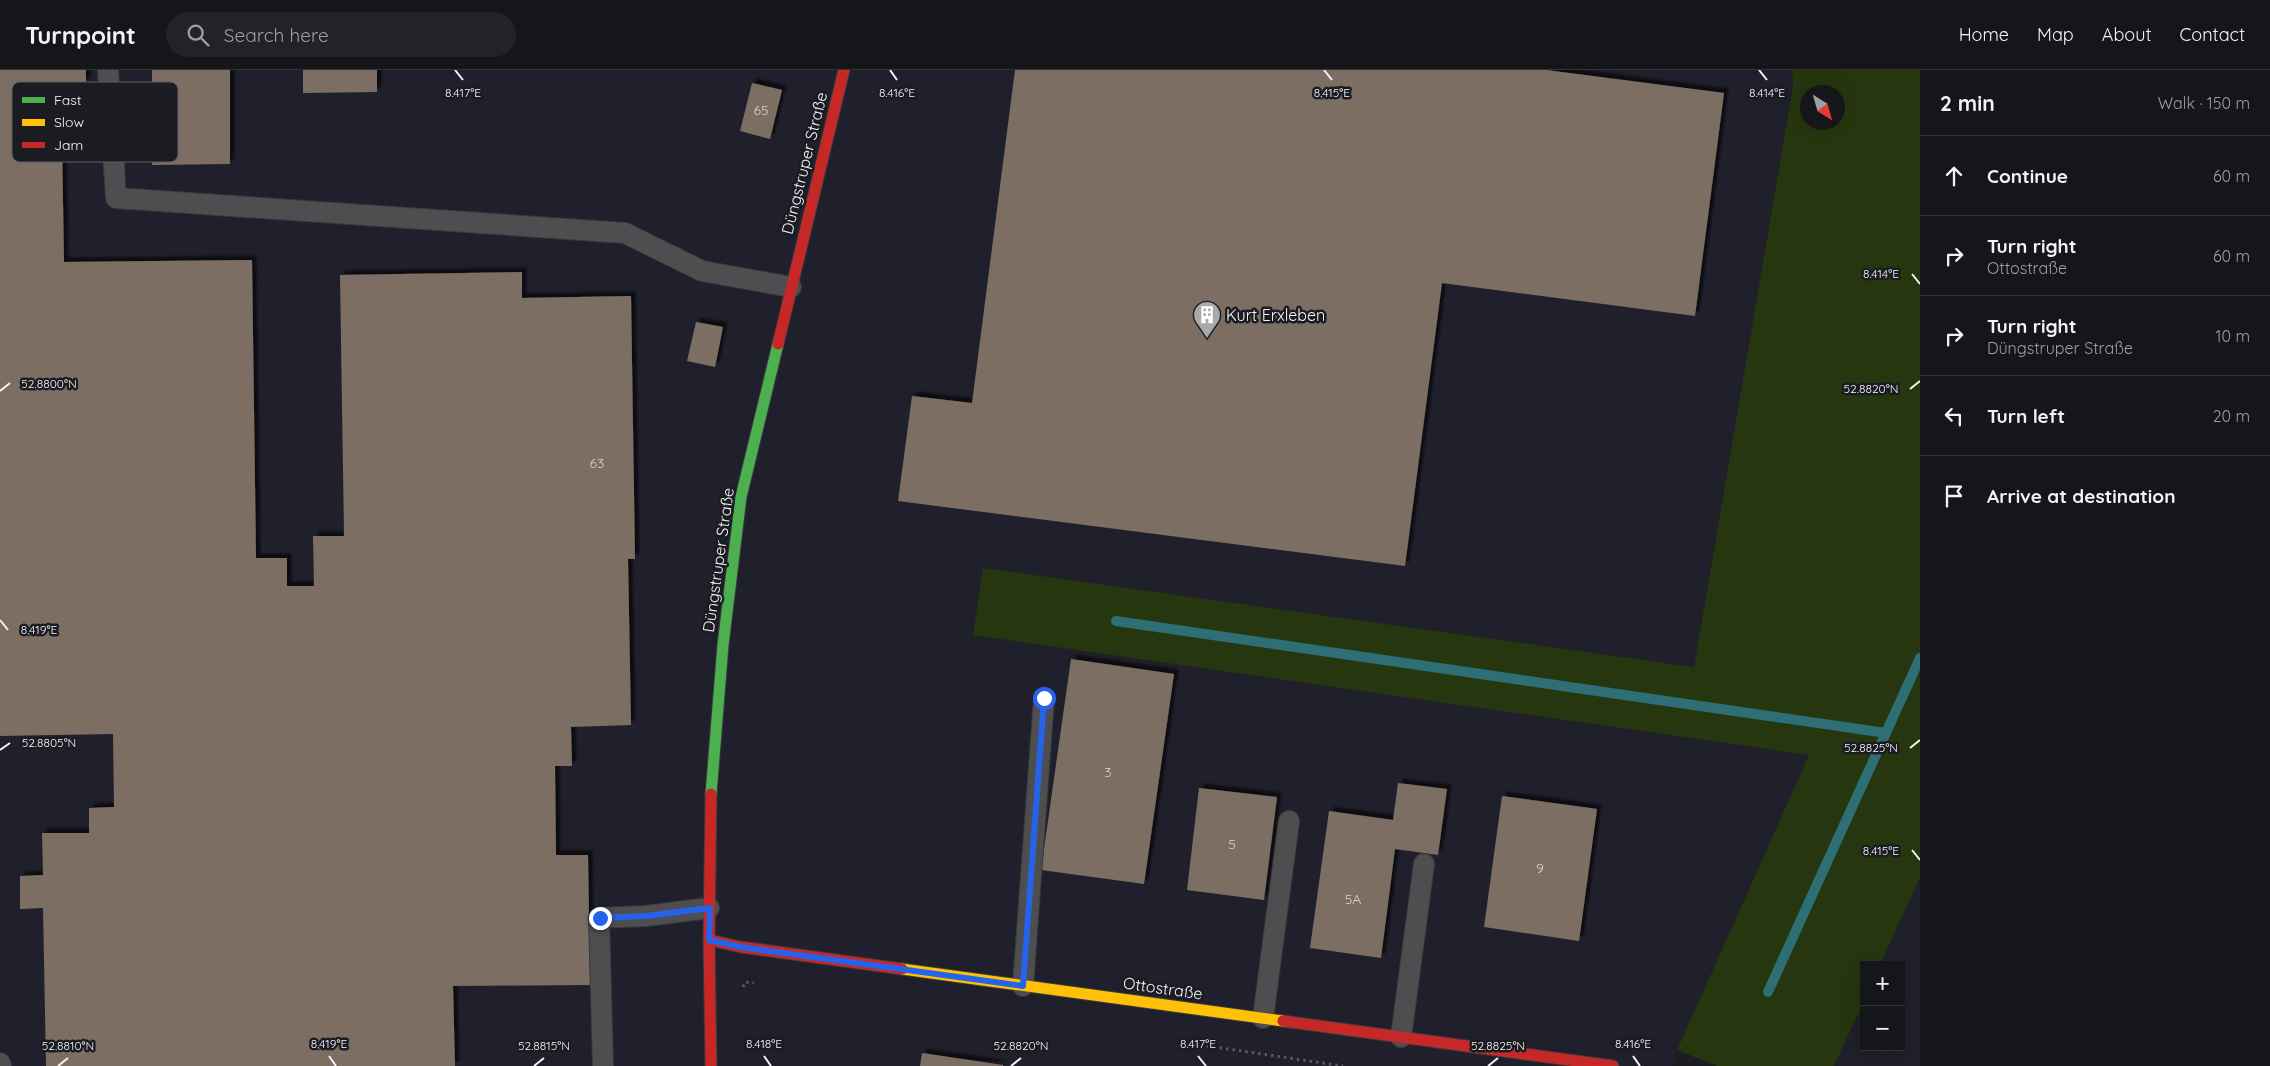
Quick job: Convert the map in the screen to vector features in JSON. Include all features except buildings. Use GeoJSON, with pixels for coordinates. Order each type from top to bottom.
{"type":"FeatureCollection","features":[{"type":"Feature","properties":{"kind":"street","name":"Düngstruper Straße"},"geometry":{"type":"LineString","coordinates":[[711,1066],[709,940],[711,800],[723,645],[741,497],[844,70]]}},
{"type":"Feature","properties":{"kind":"street","name":"Ottostraße"},"geometry":{"type":"LineString","coordinates":[[709,940],[741,947],[1613,1066]]}},
{"type":"Feature","properties":{"kind":"lane"},"geometry":{"type":"LineString","coordinates":[[114,162],[116,198],[625,233],[702,271],[791,287]]}},
{"type":"Feature","properties":{"kind":"lane"},"geometry":{"type":"LineString","coordinates":[[1023,986],[1044,698]]}},
{"type":"Feature","properties":{"kind":"lane"},"geometry":{"type":"LineString","coordinates":[[1263,1018],[1289,821]]}},
{"type":"Feature","properties":{"kind":"lane"},"geometry":{"type":"LineString","coordinates":[[1401,1037],[1424,864]]}},
{"type":"Feature","properties":{"kind":"lane"},"geometry":{"type":"LineString","coordinates":[[603,1066],[600,918],[646,916],[710,908]]}},
{"type":"Feature","properties":{"kind":"path"},"geometry":{"type":"LineString","coordinates":[[741,990],[745,982],[755,984]]}},
{"type":"Feature","properties":{"kind":"path"},"geometry":{"type":"LineString","coordinates":[[1179,1041],[1343,1066]]}},
{"type":"Feature","properties":{"kind":"shaded area"},"geometry":{"type":"Polygon","coordinates":[[[0,70],[1792,70],[1793,86],[1694,667],[983,568],[973,634],[1809,755],[1677,1050],[1672,1066],[0,1066],[0,70]]]}},
{"type":"Feature","properties":{"kind":"shaded area"},"geometry":{"type":"Polygon","coordinates":[[[1920,877],[1920,1066],[1834,1066],[1860,1010],[1860,1051],[1905,1051],[1905,961],[1882,961],[1920,877]]]}},
{"type":"Feature","properties":{"kind":"green space"},"geometry":{"type":"Polygon","coordinates":[[[1792,70],[1920,70],[1920,877],[1882,961],[1860,961],[1860,1010],[1834,1066],[1717,1066],[1677,1050],[1809,755],[973,635],[983,568],[1694,667],[1793,86],[1792,70]]]}},
{"type":"Feature","properties":{"kind":"waterway"},"geometry":{"type":"LineString","coordinates":[[1116,621],[1886,733]]}},
{"type":"Feature","properties":{"kind":"waterway"},"geometry":{"type":"LineString","coordinates":[[1768,992],[1920,658]]}},
{"type":"Feature","properties":{"kind":"traffic: fast"},"geometry":{"type":"LineString","coordinates":[[711,794],[723,645],[741,497],[778,344]]}},
{"type":"Feature","properties":{"kind":"traffic: slow"},"geometry":{"type":"LineString","coordinates":[[902,969],[1283,1021]]}},
{"type":"Feature","properties":{"kind":"traffic: jam"},"geometry":{"type":"LineString","coordinates":[[778,344],[844,70]]}},
{"type":"Feature","properties":{"kind":"traffic: jam"},"geometry":{"type":"LineString","coordinates":[[711,794],[709,940],[711,1066]]}},
{"type":"Feature","properties":{"kind":"traffic: jam"},"geometry":{"type":"LineString","coordinates":[[709,940],[741,947],[902,969]]}},
{"type":"Feature","properties":{"kind":"traffic: jam"},"geometry":{"type":"LineString","coordinates":[[1283,1021],[1613,1066]]}},
{"type":"Feature","properties":{"kind":"place","name":"Kurt Erxleben"},"geometry":{"type":"Point","coordinates":[1207,339]}},
{"type":"Feature","properties":{"kind":"route"},"geometry":{"type":"LineString","coordinates":[[600,918],[646,916],[710,908],[709,940],[741,947],[1023,986],[1044,698]]}}]}
